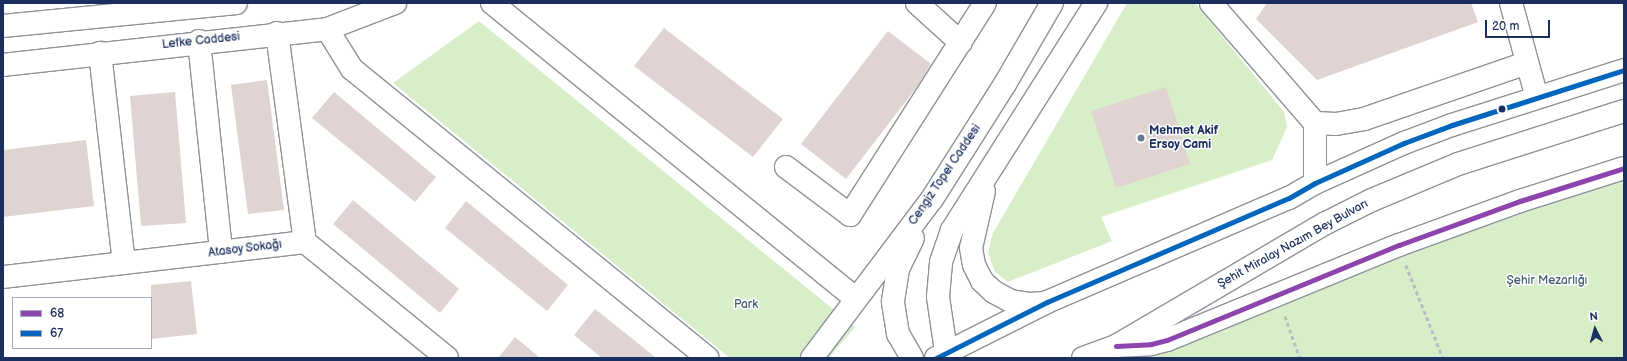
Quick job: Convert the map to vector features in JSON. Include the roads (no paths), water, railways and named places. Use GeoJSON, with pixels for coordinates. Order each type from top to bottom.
{"type":"FeatureCollection","features":[{"type":"Feature","properties":{"kind":"street"},"geometry":{"type":"LineString","coordinates":[[3,26],[155,7],[236,3]]}},
{"type":"Feature","properties":{"kind":"street","name":"Lefke Caddesi"},"geometry":{"type":"LineString","coordinates":[[3,64],[199,41],[327,29],[395,3]]}},
{"type":"Feature","properties":{"kind":"street"},"geometry":{"type":"LineString","coordinates":[[492,3],[855,298]]}},
{"type":"Feature","properties":{"kind":"street"},"geometry":{"type":"LineString","coordinates":[[917,3],[961,43]]}},
{"type":"Feature","properties":{"kind":"street"},"geometry":{"type":"LineString","coordinates":[[786,167],[850,215],[961,43],[985,3]]}},
{"type":"Feature","properties":{"kind":"street","name":"Cengiz Topel Caddesi"},"geometry":{"type":"LineString","coordinates":[[812,358],[855,298],[932,199],[1005,84],[1052,3]]}},
{"type":"Feature","properties":{"kind":"street"},"geometry":{"type":"LineString","coordinates":[[1096,3],[952,230],[941,262],[938,297],[944,356],[1047,302],[1289,198],[1315,183],[1404,143],[1624,70]]}},
{"type":"Feature","properties":{"kind":"street"},"geometry":{"type":"LineString","coordinates":[[1210,3],[1315,123],[1315,183]]}},
{"type":"Feature","properties":{"kind":"street"},"geometry":{"type":"LineString","coordinates":[[1511,3],[1537,98]]}},
{"type":"Feature","properties":{"kind":"street"},"geometry":{"type":"LineString","coordinates":[[327,29],[352,68],[707,358]]}},
{"type":"Feature","properties":{"kind":"street"},"geometry":{"type":"LineString","coordinates":[[277,33],[305,242],[447,358]]}},
{"type":"Feature","properties":{"kind":"street"},"geometry":{"type":"LineString","coordinates":[[199,41],[221,252]]}},
{"type":"Feature","properties":{"kind":"street"},"geometry":{"type":"LineString","coordinates":[[100,53],[124,263]]}},
{"type":"Feature","properties":{"kind":"street"},"geometry":{"type":"LineString","coordinates":[[1315,123],[1336,124],[1364,119],[1527,63]]}},
{"type":"Feature","properties":{"kind":"street","name":"Şehit Miralay Nazım Bey Bulvarı"},"geometry":{"type":"LineString","coordinates":[[1083,358],[1116,346],[1326,223],[1372,200],[1458,164],[1624,111]]}},
{"type":"Feature","properties":{"kind":"street"},"geometry":{"type":"LineString","coordinates":[[1116,346],[1151,344],[1167,340],[1399,245],[1520,201],[1624,168]]}},
{"type":"Feature","properties":{"kind":"street"},"geometry":{"type":"LineString","coordinates":[[987,176],[971,248],[974,265],[982,281],[994,292],[1011,301],[1029,304],[1047,302]]}},
{"type":"Feature","properties":{"kind":"street"},"geometry":{"type":"LineString","coordinates":[[912,358],[898,334],[893,301],[898,269],[932,199]]}},
{"type":"Feature","properties":{"kind":"street","name":"Atasoy Sokağı"},"geometry":{"type":"LineString","coordinates":[[3,277],[305,242]]}},
{"type":"Feature","properties":{"kind":"place","name":"Mehmet Akif Ersoy Cami"},"geometry":{"type":"Point","coordinates":[1141,138]}},
{"type":"Feature","properties":{"kind":"park label","name":"Şehir Mezarlığı"},"geometry":{"type":"Point","coordinates":[1547,281]}},
{"type":"Feature","properties":{"kind":"park label","name":"Park"},"geometry":{"type":"Point","coordinates":[746,305]}}]}
